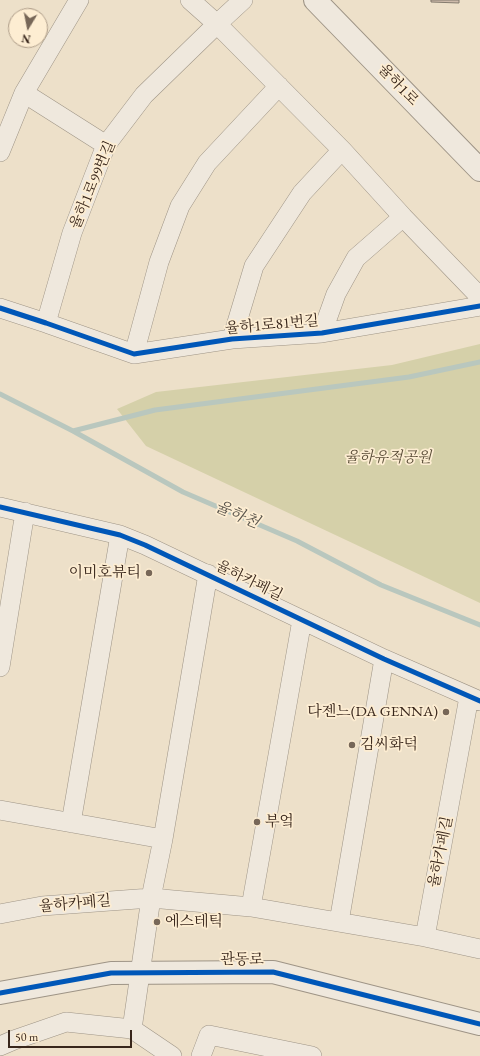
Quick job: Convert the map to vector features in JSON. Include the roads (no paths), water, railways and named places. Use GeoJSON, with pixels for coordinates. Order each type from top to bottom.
{"type":"FeatureCollection","features":[{"type":"Feature","properties":{"kind":"street"},"geometry":{"type":"LineString","coordinates":[[0,152],[24,93],[79,0]]}},
{"type":"Feature","properties":{"kind":"street"},"geometry":{"type":"LineString","coordinates":[[190,0],[217,24],[342,150],[403,217],[480,297]]}},
{"type":"Feature","properties":{"kind":"street","name":"율하1로99번길"},"geometry":{"type":"LineString","coordinates":[[46,323],[72,233],[106,145],[144,95],[243,0]]}},
{"type":"Feature","properties":{"kind":"street","name":"율하1로"},"geometry":{"type":"LineString","coordinates":[[315,0],[480,170]]}},
{"type":"Feature","properties":{"kind":"street"},"geometry":{"type":"LineString","coordinates":[[134,354],[159,262],[180,206],[207,163],[279,86]]}},
{"type":"Feature","properties":{"kind":"street"},"geometry":{"type":"LineString","coordinates":[[24,93],[106,145]]}},
{"type":"Feature","properties":{"kind":"street","name":"율하1로81번길"},"geometry":{"type":"LineString","coordinates":[[232,339],[254,266],[302,193],[342,150]]}},
{"type":"Feature","properties":{"kind":"street","name":"율하1로81번길"},"geometry":{"type":"LineString","coordinates":[[322,333],[336,294],[356,258],[403,217]]}},
{"type":"Feature","properties":{"kind":"street","name":"율하1로81번길"},"geometry":{"type":"LineString","coordinates":[[0,308],[134,354],[232,339],[322,333],[480,306]]}},
{"type":"Feature","properties":{"kind":"street","name":"율하카페길"},"geometry":{"type":"LineString","coordinates":[[0,507],[120,535],[145,545],[384,659],[475,699],[425,937]]}},
{"type":"Feature","properties":{"kind":"street"},"geometry":{"type":"LineString","coordinates":[[0,666],[25,512]]}},
{"type":"Feature","properties":{"kind":"street"},"geometry":{"type":"LineString","coordinates":[[71,823],[120,535]]}},
{"type":"Feature","properties":{"kind":"street","name":"율하카페길"},"geometry":{"type":"LineString","coordinates":[[132,1029],[151,898],[163,839],[208,574]]}},
{"type":"Feature","properties":{"kind":"street"},"geometry":{"type":"LineString","coordinates":[[251,907],[302,620]]}},
{"type":"Feature","properties":{"kind":"street"},"geometry":{"type":"LineString","coordinates":[[339,922],[384,659]]}},
{"type":"Feature","properties":{"kind":"street"},"geometry":{"type":"LineString","coordinates":[[0,810],[163,839]]}},
{"type":"Feature","properties":{"kind":"street","name":"율하카페길"},"geometry":{"type":"LineString","coordinates":[[0,914],[42,906],[151,898],[251,907],[425,937],[480,949]]}},
{"type":"Feature","properties":{"kind":"street","name":"관동로"},"geometry":{"type":"LineString","coordinates":[[0,993],[111,973],[272,972],[480,1024]]}},
{"type":"Feature","properties":{"kind":"street"},"geometry":{"type":"LineString","coordinates":[[0,1046],[66,1022],[132,1029],[172,1056]]}},
{"type":"Feature","properties":{"kind":"street"},"geometry":{"type":"LineString","coordinates":[[201,1056],[209,1035],[312,1056]]}},
{"type":"Feature","properties":{"kind":"waterway"},"geometry":{"type":"LineString","coordinates":[[73,431],[155,410],[409,377],[480,362]]}},
{"type":"Feature","properties":{"kind":"waterway","name":"율하천"},"geometry":{"type":"LineString","coordinates":[[0,394],[73,431],[183,492],[297,541],[381,585],[480,625]]}},
{"type":"Feature","properties":{"kind":"place","name":"이미호뷰티"},"geometry":{"type":"Point","coordinates":[149,573]}},
{"type":"Feature","properties":{"kind":"place","name":"다젠느(DA GENNA)"},"geometry":{"type":"Point","coordinates":[446,712]}},
{"type":"Feature","properties":{"kind":"place","name":"김씨화덕"},"geometry":{"type":"Point","coordinates":[352,745]}},
{"type":"Feature","properties":{"kind":"place","name":"부엌"},"geometry":{"type":"Point","coordinates":[257,822]}},
{"type":"Feature","properties":{"kind":"place","name":"에스테틱"},"geometry":{"type":"Point","coordinates":[157,922]}},
{"type":"Feature","properties":{"kind":"park label","name":"율하유적공원"},"geometry":{"type":"Point","coordinates":[388,458]}}]}
